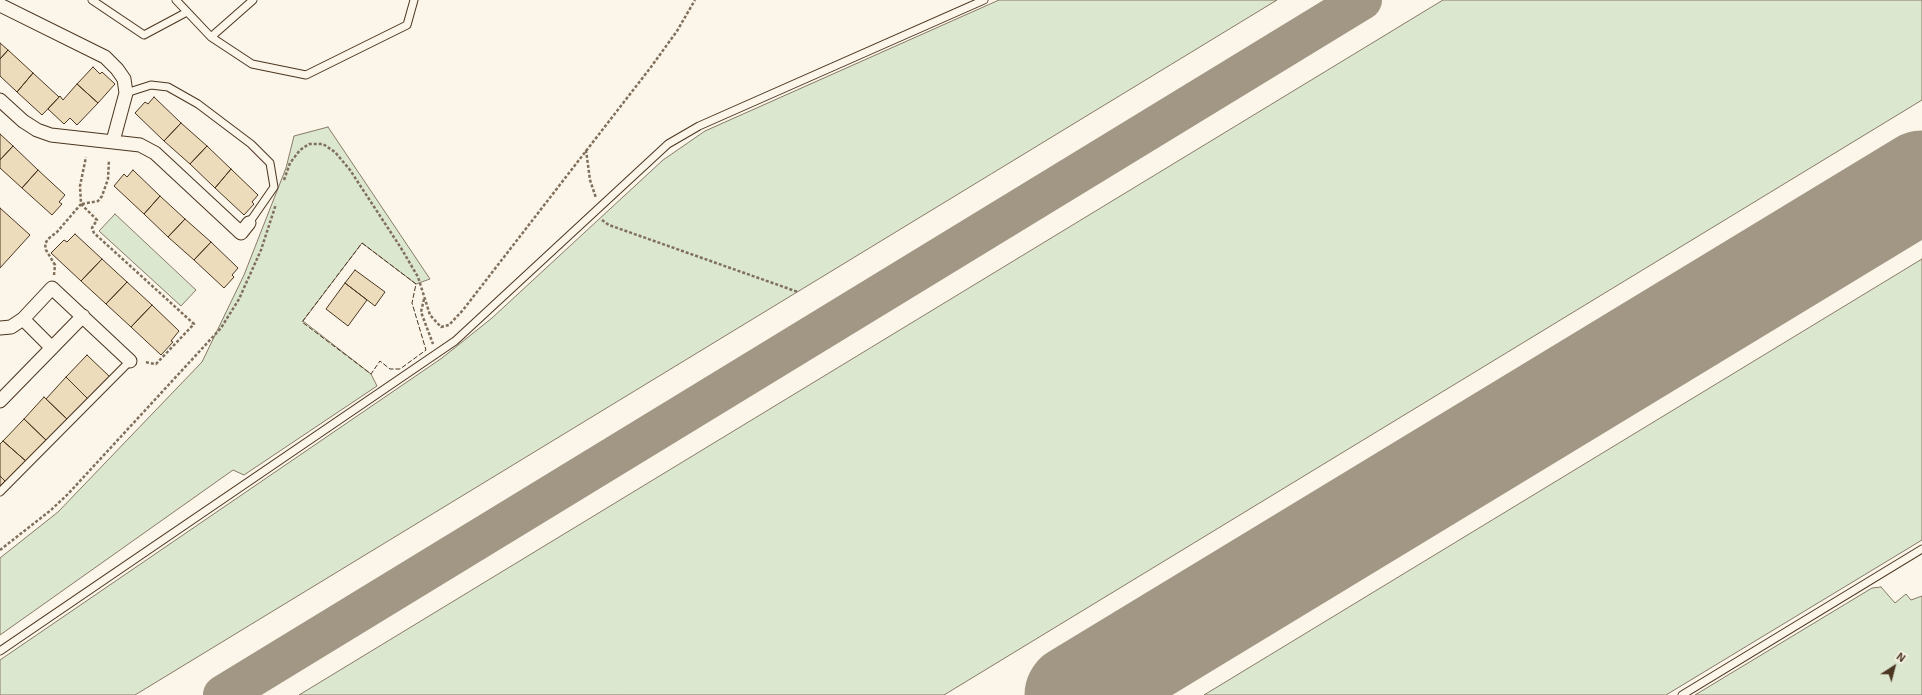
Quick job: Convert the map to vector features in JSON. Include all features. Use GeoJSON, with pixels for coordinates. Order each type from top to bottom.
{"type":"FeatureCollection","features":[{"type":"Feature","properties":{"kind":"street"},"geometry":{"type":"LineString","coordinates":[[0,5],[105,57],[117,69],[124,79],[126,93],[113,141]]}},
{"type":"Feature","properties":{"kind":"street"},"geometry":{"type":"LineString","coordinates":[[0,100],[23,121],[44,133],[140,145],[155,153],[242,233],[249,223]]}},
{"type":"Feature","properties":{"kind":"street"},"geometry":{"type":"LineString","coordinates":[[0,328],[11,327],[23,319],[52,288],[130,361]]}},
{"type":"Feature","properties":{"kind":"street"},"geometry":{"type":"LineString","coordinates":[[0,401],[83,316]]}},
{"type":"Feature","properties":{"kind":"street"},"geometry":{"type":"LineString","coordinates":[[23,319],[52,348]]}},
{"type":"Feature","properties":{"kind":"lane"},"geometry":{"type":"LineString","coordinates":[[92,0],[144,35],[187,12]]}},
{"type":"Feature","properties":{"kind":"lane"},"geometry":{"type":"LineString","coordinates":[[176,0],[211,37],[252,64],[306,75],[407,25],[414,0]]}},
{"type":"Feature","properties":{"kind":"lane"},"geometry":{"type":"LineString","coordinates":[[0,651],[455,341],[668,144],[699,126],[984,0]]}},
{"type":"Feature","properties":{"kind":"lane"},"geometry":{"type":"LineString","coordinates":[[211,37],[249,1]]}},
{"type":"Feature","properties":{"kind":"lane"},"geometry":{"type":"LineString","coordinates":[[126,93],[151,85],[168,87],[198,104],[252,144],[270,163],[274,187],[249,223]]}},
{"type":"Feature","properties":{"kind":"lane"},"geometry":{"type":"LineString","coordinates":[[0,492],[130,361]]}},
{"type":"Feature","properties":{"kind":"lane"},"geometry":{"type":"LineString","coordinates":[[1682,695],[1922,549]]}},
{"type":"Feature","properties":{"kind":"path"},"geometry":{"type":"LineString","coordinates":[[283,184],[290,163],[300,150],[309,144],[323,144],[335,152],[350,170],[401,248],[418,277],[430,315],[441,327],[449,325],[463,310],[668,44],[695,0]]}},
{"type":"Feature","properties":{"kind":"path"},"geometry":{"type":"LineString","coordinates":[[586,150],[590,180],[600,208]]}},
{"type":"Feature","properties":{"kind":"path"},"geometry":{"type":"LineString","coordinates":[[86,158],[80,186],[81,204],[97,220],[92,228],[94,233],[194,324],[156,364],[130,361]]}},
{"type":"Feature","properties":{"kind":"path"},"geometry":{"type":"LineString","coordinates":[[52,288],[55,265],[46,250],[45,244],[81,204],[98,201],[102,196],[108,178],[109,160]]}},
{"type":"Feature","properties":{"kind":"path"},"geometry":{"type":"LineString","coordinates":[[0,550],[51,510],[68,494],[221,328],[239,299],[261,250],[278,198]]}},
{"type":"Feature","properties":{"kind":"path"},"geometry":{"type":"LineString","coordinates":[[594,213],[609,225],[798,292]]}},
{"type":"Feature","properties":{"kind":"path"},"geometry":{"type":"LineString","coordinates":[[425,299],[421,312],[436,353]]}},
{"type":"Feature","properties":{"kind":"green space"},"geometry":{"type":"Polygon","coordinates":[[[999,0],[1277,0],[135,695],[0,695],[0,660],[442,358],[492,318],[663,160],[705,131],[999,0]]]}},
{"type":"Feature","properties":{"kind":"green space"},"geometry":{"type":"Polygon","coordinates":[[[1443,0],[1922,0],[1922,100],[944,695],[299,695],[1443,0]]]}},
{"type":"Feature","properties":{"kind":"green space"},"geometry":{"type":"Polygon","coordinates":[[[328,127],[430,279],[416,284],[362,243],[303,321],[371,374],[377,386],[244,475],[233,470],[0,635],[0,558],[58,512],[202,362],[244,275],[286,168],[294,136],[328,127]]]}},
{"type":"Feature","properties":{"kind":"green space"},"geometry":{"type":"Polygon","coordinates":[[[115,214],[196,290],[181,306],[99,231],[115,214]]]}},
{"type":"Feature","properties":{"kind":"green space"},"geometry":{"type":"Polygon","coordinates":[[[1922,259],[1922,540],[1666,695],[1204,695],[1922,259]]]}},
{"type":"Feature","properties":{"kind":"green space"},"geometry":{"type":"Polygon","coordinates":[[[1881,587],[1895,603],[1906,594],[1911,600],[1922,596],[1922,695],[1695,695],[1872,588],[1881,587]]]}},
{"type":"Feature","properties":{"kind":"building"},"geometry":{"type":"Polygon","coordinates":[[[0,43],[8,50],[0,59],[0,43]]]}},
{"type":"Feature","properties":{"kind":"building"},"geometry":{"type":"Polygon","coordinates":[[[8,50],[33,73],[17,92],[0,76],[0,59],[8,50]]]}},
{"type":"Feature","properties":{"kind":"building"},"geometry":{"type":"Polygon","coordinates":[[[93,67],[100,74],[102,72],[115,84],[98,103],[77,84],[93,67]]]}},
{"type":"Feature","properties":{"kind":"building"},"geometry":{"type":"Polygon","coordinates":[[[33,73],[59,97],[42,115],[17,92],[33,73]]]}},
{"type":"Feature","properties":{"kind":"building"},"geometry":{"type":"Polygon","coordinates":[[[77,84],[98,103],[77,125],[70,118],[64,124],[48,109],[60,96],[63,100],[77,84]]]}},
{"type":"Feature","properties":{"kind":"building"},"geometry":{"type":"Polygon","coordinates":[[[154,97],[181,123],[164,141],[135,113],[145,102],[148,104],[154,97]]]}},
{"type":"Feature","properties":{"kind":"building"},"geometry":{"type":"Polygon","coordinates":[[[181,123],[207,146],[190,164],[164,141],[181,123]]]}},
{"type":"Feature","properties":{"kind":"building"},"geometry":{"type":"Polygon","coordinates":[[[0,134],[13,146],[0,160],[0,134]]]}},
{"type":"Feature","properties":{"kind":"building"},"geometry":{"type":"Polygon","coordinates":[[[13,146],[38,170],[22,188],[0,168],[0,160],[13,146]]]}},
{"type":"Feature","properties":{"kind":"building"},"geometry":{"type":"Polygon","coordinates":[[[207,146],[231,169],[215,188],[190,164],[207,146]]]}},
{"type":"Feature","properties":{"kind":"building"},"geometry":{"type":"Polygon","coordinates":[[[231,169],[258,195],[252,202],[254,204],[244,215],[215,188],[231,169]]]}},
{"type":"Feature","properties":{"kind":"building"},"geometry":{"type":"Polygon","coordinates":[[[38,170],[65,195],[59,202],[62,204],[52,215],[22,188],[38,170]]]}},
{"type":"Feature","properties":{"kind":"building"},"geometry":{"type":"Polygon","coordinates":[[[133,170],[160,196],[144,214],[114,186],[124,174],[127,177],[133,170]]]}},
{"type":"Feature","properties":{"kind":"building"},"geometry":{"type":"Polygon","coordinates":[[[160,196],[185,219],[168,237],[144,214],[160,196]]]}},
{"type":"Feature","properties":{"kind":"building"},"geometry":{"type":"Polygon","coordinates":[[[0,208],[30,235],[0,268],[0,208]]]}},
{"type":"Feature","properties":{"kind":"building"},"geometry":{"type":"Polygon","coordinates":[[[185,219],[211,242],[194,260],[168,237],[185,219]]]}},
{"type":"Feature","properties":{"kind":"building"},"geometry":{"type":"Polygon","coordinates":[[[75,234],[102,259],[81,281],[51,253],[64,240],[67,242],[75,234]]]}},
{"type":"Feature","properties":{"kind":"building"},"geometry":{"type":"Polygon","coordinates":[[[211,242],[238,268],[232,275],[234,277],[224,288],[194,260],[211,242]]]}},
{"type":"Feature","properties":{"kind":"building"},"geometry":{"type":"Polygon","coordinates":[[[102,259],[127,282],[106,304],[81,281],[102,259]]]}},
{"type":"Feature","properties":{"kind":"building"},"geometry":{"type":"Polygon","coordinates":[[[355,270],[385,292],[375,306],[345,283],[355,270]]]}},
{"type":"Feature","properties":{"kind":"building"},"geometry":{"type":"Polygon","coordinates":[[[127,282],[152,305],[131,327],[106,304],[127,282]]]}},
{"type":"Feature","properties":{"kind":"building"},"geometry":{"type":"Polygon","coordinates":[[[345,283],[367,300],[348,326],[326,309],[345,283]]]}},
{"type":"Feature","properties":{"kind":"building"},"geometry":{"type":"Polygon","coordinates":[[[152,305],[179,331],[171,341],[173,342],[161,355],[131,327],[152,305]]]}},
{"type":"Feature","properties":{"kind":"building"},"geometry":{"type":"Polygon","coordinates":[[[87,355],[110,377],[89,400],[66,377],[87,355]]]}},
{"type":"Feature","properties":{"kind":"building"},"geometry":{"type":"Polygon","coordinates":[[[66,377],[89,400],[69,421],[46,399],[66,377]]]}},
{"type":"Feature","properties":{"kind":"building"},"geometry":{"type":"Polygon","coordinates":[[[44,397],[67,419],[47,441],[24,419],[44,397]]]}},
{"type":"Feature","properties":{"kind":"building"},"geometry":{"type":"Polygon","coordinates":[[[24,419],[47,441],[27,462],[3,441],[24,419]]]}},
{"type":"Feature","properties":{"kind":"building"},"geometry":{"type":"Polygon","coordinates":[[[3,441],[27,462],[7,483],[0,476],[0,444],[3,441]]]}},
{"type":"Feature","properties":{"kind":"building"},"geometry":{"type":"Polygon","coordinates":[[[0,476],[5,481],[0,486],[0,476]]]}},
{"type":"Feature","properties":{"kind":"taxiway"},"geometry":{"type":"LineString","coordinates":[[223,695],[1362,0]]}},
{"type":"Feature","properties":{"kind":"runway"},"geometry":{"type":"LineString","coordinates":[[1075,695],[1922,181]]}},
{"type":"Feature","properties":{"kind":"fence"},"geometry":{"type":"LineString","coordinates":[[362,243],[416,284],[412,303],[426,350],[400,369],[390,369],[380,361],[371,374],[302,322],[362,243]]}}]}
